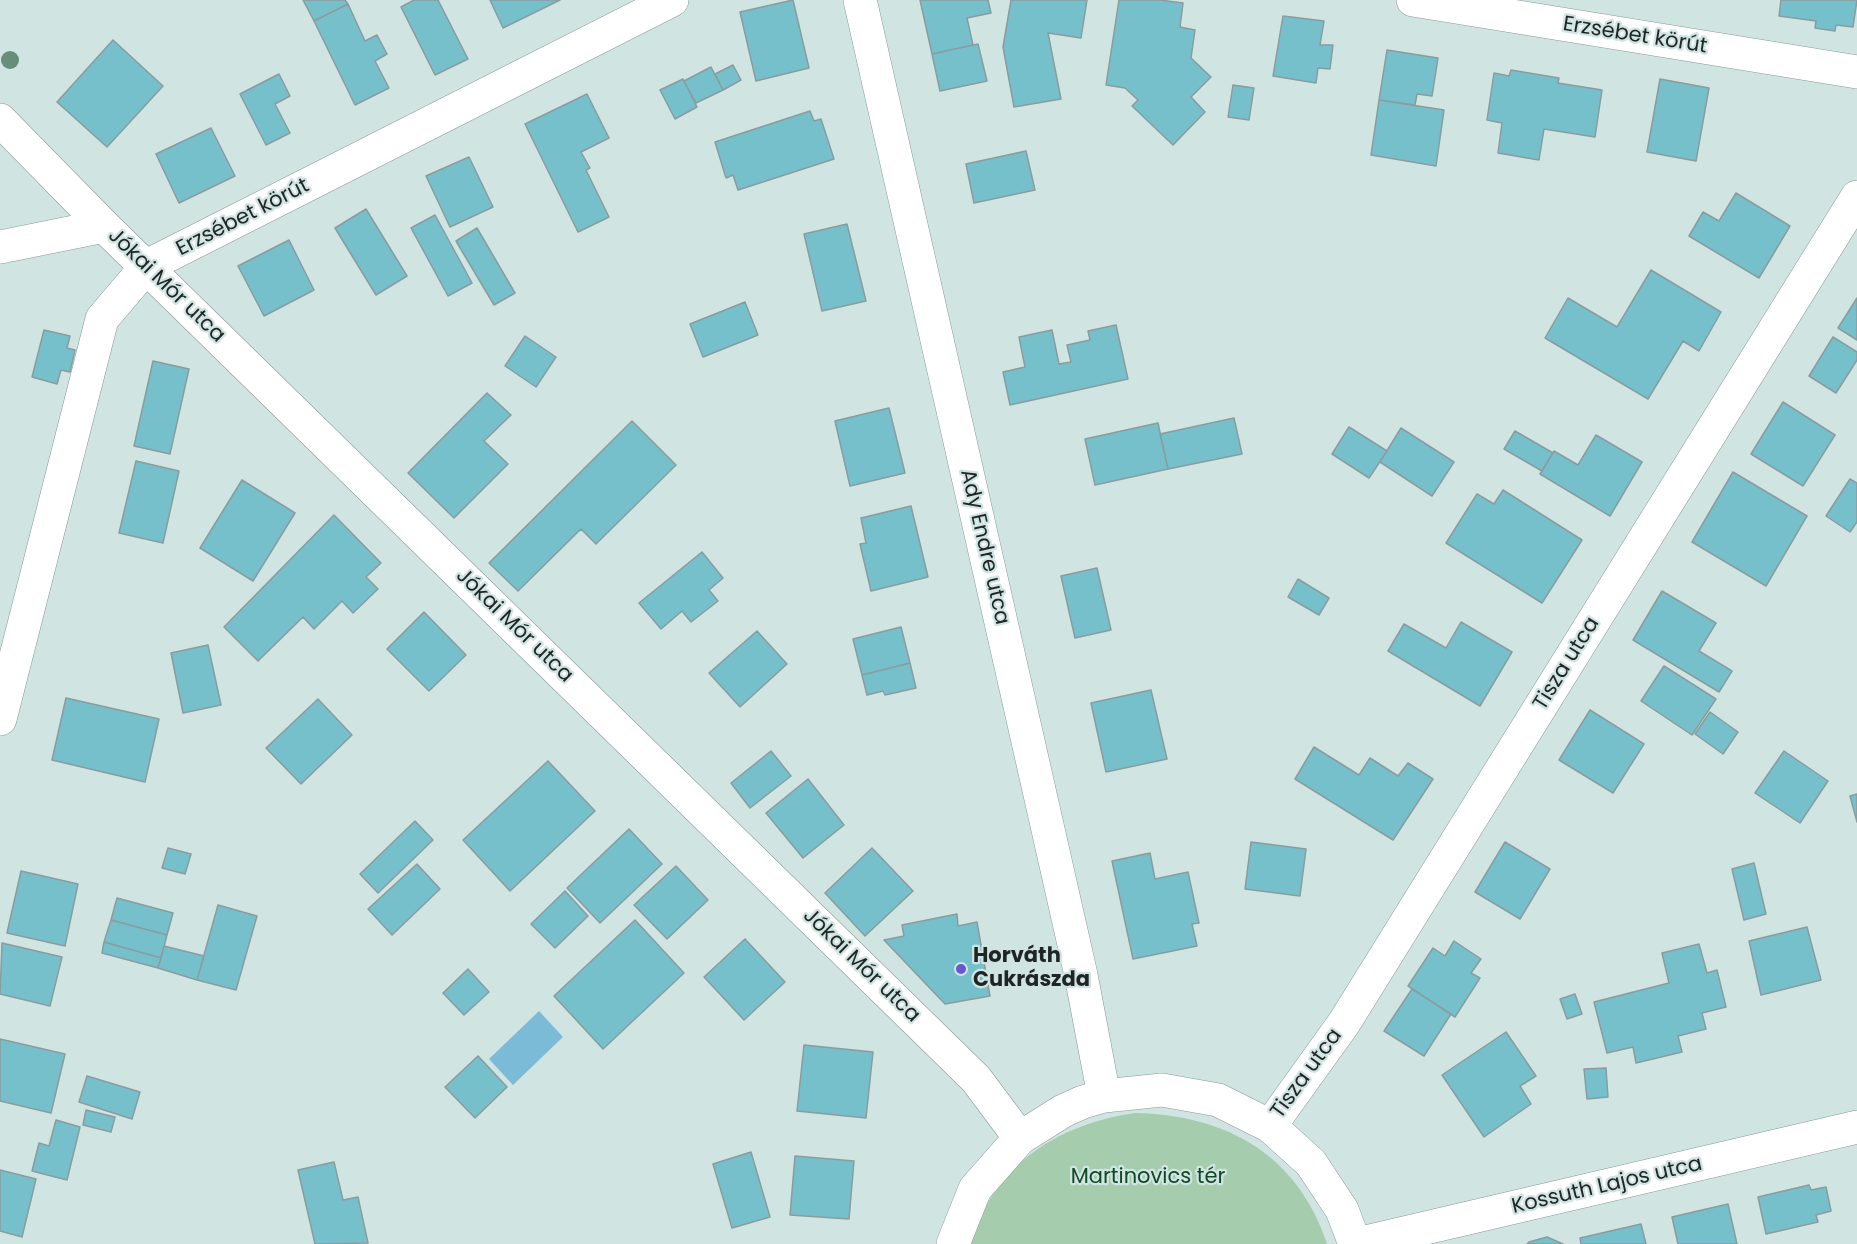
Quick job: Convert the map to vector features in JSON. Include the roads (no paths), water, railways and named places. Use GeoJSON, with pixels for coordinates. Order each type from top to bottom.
{"type":"FeatureCollection","features":[{"type":"Feature","properties":{"kind":"street","name":"Erzsébet körút"},"geometry":{"type":"LineString","coordinates":[[0,719],[102,319],[147,266],[672,0]]}},
{"type":"Feature","properties":{"kind":"street","name":"Ady Endre utca"},"geometry":{"type":"LineString","coordinates":[[860,0],[1078,964],[1104,1096]]}},
{"type":"Feature","properties":{"kind":"street","name":"Erzsébet körút"},"geometry":{"type":"LineString","coordinates":[[1413,0],[1857,72]]}},
{"type":"Feature","properties":{"kind":"street","name":"Jókai Mór utca"},"geometry":{"type":"LineString","coordinates":[[0,120],[104,226],[976,1079],[1020,1138]]}},
{"type":"Feature","properties":{"kind":"street","name":"Tisza utca"},"geometry":{"type":"LineString","coordinates":[[1270,1126],[1344,1023],[1857,197]]}},
{"type":"Feature","properties":{"kind":"street"},"geometry":{"type":"LineString","coordinates":[[0,247],[104,226]]}},
{"type":"Feature","properties":{"kind":"street"},"geometry":{"type":"LineString","coordinates":[[953,1244],[975,1189],[1020,1138],[1063,1111],[1104,1096],[1162,1090],[1218,1100],[1270,1126],[1311,1163],[1342,1210],[1356,1244]]}},
{"type":"Feature","properties":{"kind":"street","name":"Kossuth Lajos utca"},"geometry":{"type":"LineString","coordinates":[[1356,1244],[1857,1127]]}},
{"type":"Feature","properties":{"kind":"water"},"geometry":{"type":"Polygon","coordinates":[[[539,1011],[563,1037],[513,1085],[489,1059],[539,1011]]]}},
{"type":"Feature","properties":{"kind":"place","name":"Horváth Cukrászda"},"geometry":{"type":"Point","coordinates":[961,969]}},
{"type":"Feature","properties":{"kind":"park label","name":"Martinovics tér"},"geometry":{"type":"Point","coordinates":[1148,1178]}}]}
